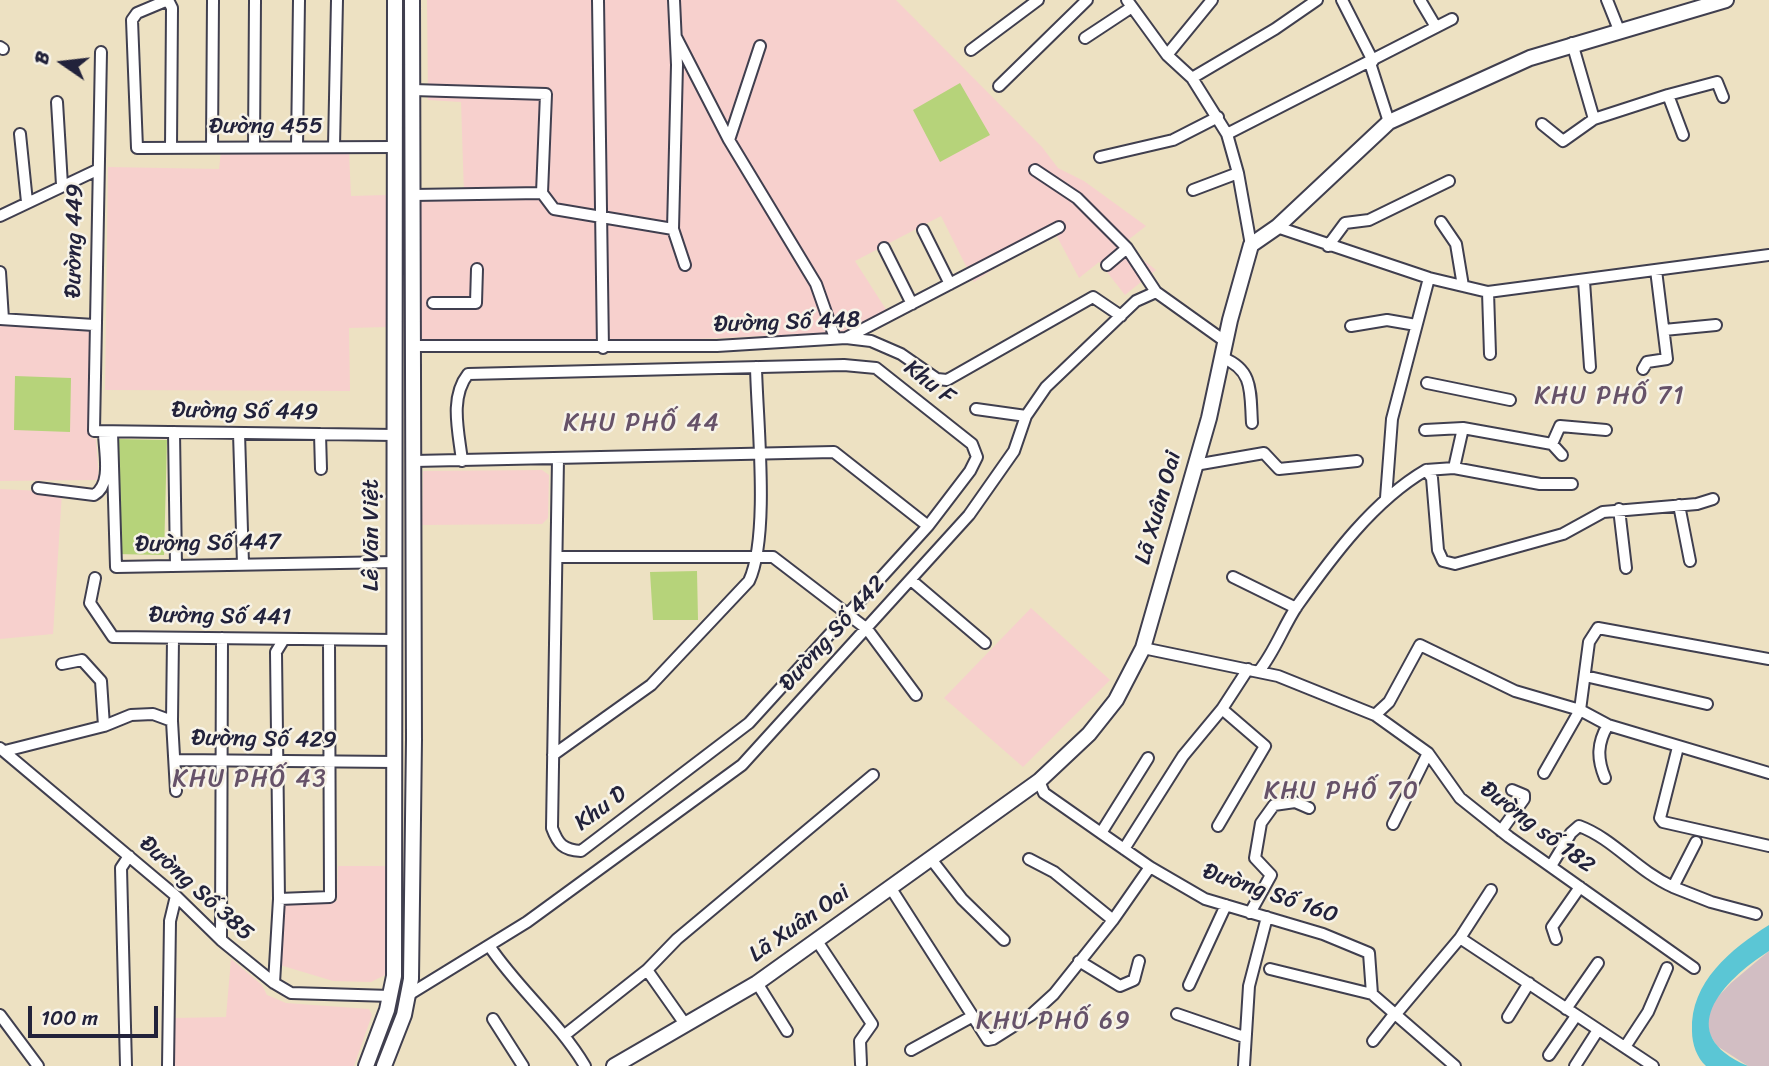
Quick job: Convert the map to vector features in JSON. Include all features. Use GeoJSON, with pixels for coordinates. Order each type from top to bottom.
{"type":"FeatureCollection","features":[{"type":"Feature","properties":{"kind":"main road","name":"Lê Văn Việt"},"geometry":{"type":"LineString","coordinates":[[366,1066],[391,996],[394,976],[395,0]]}},
{"type":"Feature","properties":{"kind":"main road","name":"Lê Văn Việt"},"geometry":{"type":"LineString","coordinates":[[384,1066],[410,994],[414,762],[412,0]]}},
{"type":"Feature","properties":{"kind":"main road"},"geometry":{"type":"LineString","coordinates":[[1251,245],[1276,227],[1390,122],[1530,58],[1572,43],[1726,0]]}},
{"type":"Feature","properties":{"kind":"main road"},"geometry":{"type":"LineString","coordinates":[[395,147],[413,147]]}},
{"type":"Feature","properties":{"kind":"main road","name":"Lã Xuân Oai"},"geometry":{"type":"LineString","coordinates":[[614,1066],[757,982],[1039,781],[1089,734],[1116,700],[1143,648],[1195,465],[1251,245]]}},
{"type":"Feature","properties":{"kind":"main road"},"geometry":{"type":"LineString","coordinates":[[395,345],[414,346]]}},
{"type":"Feature","properties":{"kind":"main road"},"geometry":{"type":"LineString","coordinates":[[395,374],[414,374]]}},
{"type":"Feature","properties":{"kind":"main road"},"geometry":{"type":"LineString","coordinates":[[395,435],[414,435]]}},
{"type":"Feature","properties":{"kind":"main road"},"geometry":{"type":"LineString","coordinates":[[395,762],[414,762]]}},
{"type":"Feature","properties":{"kind":"main road"},"geometry":{"type":"LineString","coordinates":[[391,996],[410,994]]}},
{"type":"Feature","properties":{"kind":"street"},"geometry":{"type":"LineString","coordinates":[[168,0],[172,8],[171,148]]}},
{"type":"Feature","properties":{"kind":"street","name":"Đường 455"},"geometry":{"type":"LineString","coordinates":[[168,0],[133,15],[137,148],[395,147]]}},
{"type":"Feature","properties":{"kind":"street"},"geometry":{"type":"LineString","coordinates":[[212,148],[213,0]]}},
{"type":"Feature","properties":{"kind":"street"},"geometry":{"type":"LineString","coordinates":[[254,148],[255,0]]}},
{"type":"Feature","properties":{"kind":"street"},"geometry":{"type":"LineString","coordinates":[[297,147],[299,0]]}},
{"type":"Feature","properties":{"kind":"street"},"geometry":{"type":"LineString","coordinates":[[334,147],[337,0]]}},
{"type":"Feature","properties":{"kind":"street"},"geometry":{"type":"LineString","coordinates":[[598,0],[603,348]]}},
{"type":"Feature","properties":{"kind":"street"},"geometry":{"type":"LineString","coordinates":[[674,0],[676,37],[673,229],[685,265]]}},
{"type":"Feature","properties":{"kind":"street"},"geometry":{"type":"LineString","coordinates":[[971,50],[1038,0]]}},
{"type":"Feature","properties":{"kind":"street"},"geometry":{"type":"LineString","coordinates":[[999,86],[1087,0]]}},
{"type":"Feature","properties":{"kind":"street"},"geometry":{"type":"LineString","coordinates":[[1167,55],[1212,0]]}},
{"type":"Feature","properties":{"kind":"street"},"geometry":{"type":"LineString","coordinates":[[1192,78],[1275,29],[1317,0]]}},
{"type":"Feature","properties":{"kind":"street"},"geometry":{"type":"LineString","coordinates":[[1342,0],[1371,62],[1390,122]]}},
{"type":"Feature","properties":{"kind":"street"},"geometry":{"type":"LineString","coordinates":[[1420,0],[1436,27]]}},
{"type":"Feature","properties":{"kind":"street"},"geometry":{"type":"LineString","coordinates":[[1607,0],[1619,30]]}},
{"type":"Feature","properties":{"kind":"street"},"geometry":{"type":"LineString","coordinates":[[1085,38],[1130,3],[1167,55],[1192,78],[1219,117],[1227,134],[1238,173],[1251,245]]}},
{"type":"Feature","properties":{"kind":"street"},"geometry":{"type":"LineString","coordinates":[[1227,134],[1452,19]]}},
{"type":"Feature","properties":{"kind":"street"},"geometry":{"type":"LineString","coordinates":[[676,37],[729,140],[816,284],[840,338],[912,304],[1059,227]]}},
{"type":"Feature","properties":{"kind":"street"},"geometry":{"type":"LineString","coordinates":[[1572,43],[1594,120]]}},
{"type":"Feature","properties":{"kind":"street"},"geometry":{"type":"LineString","coordinates":[[729,140],[760,46]]}},
{"type":"Feature","properties":{"kind":"street","name":"Đường 449"},"geometry":{"type":"LineString","coordinates":[[101,52],[94,325],[103,432]]}},
{"type":"Feature","properties":{"kind":"street"},"geometry":{"type":"LineString","coordinates":[[1542,124],[1563,141],[1594,120],[1715,82],[1723,97]]}},
{"type":"Feature","properties":{"kind":"street"},"geometry":{"type":"LineString","coordinates":[[413,90],[546,94],[542,193],[554,209],[673,229]]}},
{"type":"Feature","properties":{"kind":"street"},"geometry":{"type":"LineString","coordinates":[[1668,95],[1683,135]]}},
{"type":"Feature","properties":{"kind":"street"},"geometry":{"type":"LineString","coordinates":[[57,102],[62,185]]}},
{"type":"Feature","properties":{"kind":"street"},"geometry":{"type":"LineString","coordinates":[[1100,157],[1173,140],[1219,117]]}},
{"type":"Feature","properties":{"kind":"street"},"geometry":{"type":"LineString","coordinates":[[20,134],[27,202]]}},
{"type":"Feature","properties":{"kind":"street"},"geometry":{"type":"LineString","coordinates":[[0,216],[97,170]]}},
{"type":"Feature","properties":{"kind":"street"},"geometry":{"type":"LineString","coordinates":[[1035,170],[1077,198],[1127,248],[1156,292],[1226,342]]}},
{"type":"Feature","properties":{"kind":"street"},"geometry":{"type":"LineString","coordinates":[[1192,190],[1238,173]]}},
{"type":"Feature","properties":{"kind":"street"},"geometry":{"type":"LineString","coordinates":[[1328,246],[1345,223],[1369,220],[1449,181]]}},
{"type":"Feature","properties":{"kind":"street"},"geometry":{"type":"LineString","coordinates":[[413,195],[542,193]]}},
{"type":"Feature","properties":{"kind":"street"},"geometry":{"type":"LineString","coordinates":[[1441,222],[1456,244],[1463,286]]}},
{"type":"Feature","properties":{"kind":"street"},"geometry":{"type":"LineString","coordinates":[[1276,227],[1429,278],[1488,292],[1769,255]]}},
{"type":"Feature","properties":{"kind":"street"},"geometry":{"type":"LineString","coordinates":[[923,230],[950,284]]}},
{"type":"Feature","properties":{"kind":"street"},"geometry":{"type":"LineString","coordinates":[[884,248],[912,304]]}},
{"type":"Feature","properties":{"kind":"street"},"geometry":{"type":"LineString","coordinates":[[1107,265],[1127,248]]}},
{"type":"Feature","properties":{"kind":"street"},"geometry":{"type":"LineString","coordinates":[[433,303],[476,308],[477,269]]}},
{"type":"Feature","properties":{"kind":"street"},"geometry":{"type":"LineString","coordinates":[[1643,369],[1647,362],[1667,359],[1656,271]]}},
{"type":"Feature","properties":{"kind":"street"},"geometry":{"type":"LineString","coordinates":[[0,272],[1,319],[94,325]]}},
{"type":"Feature","properties":{"kind":"street"},"geometry":{"type":"LineString","coordinates":[[1386,498],[1392,419],[1429,278]]}},
{"type":"Feature","properties":{"kind":"street"},"geometry":{"type":"LineString","coordinates":[[1584,281],[1590,367]]}},
{"type":"Feature","properties":{"kind":"street","name":"Đường Số 442"},"geometry":{"type":"LineString","coordinates":[[410,994],[490,947],[742,765],[969,515],[1014,451],[1026,416],[1046,387],[1136,301],[1156,292]]}},
{"type":"Feature","properties":{"kind":"street"},"geometry":{"type":"LineString","coordinates":[[1488,292],[1490,354]]}},
{"type":"Feature","properties":{"kind":"street","name":"Đường Số 448"},"geometry":{"type":"LineString","coordinates":[[414,346],[717,346],[840,338],[872,341],[901,354],[937,379],[947,380],[1093,297],[1121,316]]}},
{"type":"Feature","properties":{"kind":"street"},"geometry":{"type":"LineString","coordinates":[[1351,326],[1387,320],[1416,325]]}},
{"type":"Feature","properties":{"kind":"street"},"geometry":{"type":"LineString","coordinates":[[1664,330],[1716,325]]}},
{"type":"Feature","properties":{"kind":"street"},"geometry":{"type":"LineString","coordinates":[[1223,358],[1236,363],[1250,380],[1252,423]]}},
{"type":"Feature","properties":{"kind":"street","name":"Khu F"},"geometry":{"type":"LineString","coordinates":[[461,461],[456,400],[461,383],[468,374],[844,365],[876,368],[972,444],[976,457],[975,464],[928,526],[847,613]]}},
{"type":"Feature","properties":{"kind":"street"},"geometry":{"type":"LineString","coordinates":[[553,755],[595,729],[666,673],[749,581],[757,558],[759,455],[756,368]]}},
{"type":"Feature","properties":{"kind":"street"},"geometry":{"type":"LineString","coordinates":[[1427,383],[1510,400]]}},
{"type":"Feature","properties":{"kind":"street"},"geometry":{"type":"LineString","coordinates":[[976,409],[1026,416]]}},
{"type":"Feature","properties":{"kind":"street"},"geometry":{"type":"LineString","coordinates":[[1552,444],[1560,426],[1606,430]]}},
{"type":"Feature","properties":{"kind":"street"},"geometry":{"type":"LineString","coordinates":[[1454,468],[1464,428]]}},
{"type":"Feature","properties":{"kind":"street"},"geometry":{"type":"LineString","coordinates":[[1425,430],[1464,428],[1552,444],[1562,455]]}},
{"type":"Feature","properties":{"kind":"street"},"geometry":{"type":"LineString","coordinates":[[38,488],[94,495],[103,489],[106,481],[103,432]]}},
{"type":"Feature","properties":{"kind":"street","name":"Đường Số 449"},"geometry":{"type":"LineString","coordinates":[[103,432],[395,435]]}},
{"type":"Feature","properties":{"kind":"street","name":"Đường Số 447"},"geometry":{"type":"LineString","coordinates":[[103,432],[116,567],[395,562]]}},
{"type":"Feature","properties":{"kind":"street"},"geometry":{"type":"LineString","coordinates":[[174,432],[176,566]]}},
{"type":"Feature","properties":{"kind":"street"},"geometry":{"type":"LineString","coordinates":[[239,433],[243,564]]}},
{"type":"Feature","properties":{"kind":"street"},"geometry":{"type":"LineString","coordinates":[[320,434],[321,469]]}},
{"type":"Feature","properties":{"kind":"street"},"geometry":{"type":"LineString","coordinates":[[414,461],[834,452],[928,526]]}},
{"type":"Feature","properties":{"kind":"street"},"geometry":{"type":"LineString","coordinates":[[1195,465],[1264,453],[1279,469],[1357,461]]}},
{"type":"Feature","properties":{"kind":"street"},"geometry":{"type":"LineString","coordinates":[[553,755],[558,459]]}},
{"type":"Feature","properties":{"kind":"street"},"geometry":{"type":"LineString","coordinates":[[1124,849],[1189,747],[1254,670],[1275,651],[1296,608],[1386,498],[1426,470],[1454,468],[1540,484],[1572,484]]}},
{"type":"Feature","properties":{"kind":"street"},"geometry":{"type":"LineString","coordinates":[[1426,470],[1432,478],[1438,550],[1443,561],[1455,564],[1563,534],[1604,512],[1713,499]]}},
{"type":"Feature","properties":{"kind":"street"},"geometry":{"type":"LineString","coordinates":[[1679,505],[1690,561]]}},
{"type":"Feature","properties":{"kind":"street"},"geometry":{"type":"LineString","coordinates":[[1619,509],[1626,568]]}},
{"type":"Feature","properties":{"kind":"street"},"geometry":{"type":"LineString","coordinates":[[557,557],[773,557],[783,562],[867,629],[916,695]]}},
{"type":"Feature","properties":{"kind":"street"},"geometry":{"type":"LineString","coordinates":[[1233,577],[1296,608]]}},
{"type":"Feature","properties":{"kind":"street","name":"Đường Số 441"},"geometry":{"type":"LineString","coordinates":[[95,578],[90,603],[113,637],[395,640]]}},
{"type":"Feature","properties":{"kind":"street"},"geometry":{"type":"LineString","coordinates":[[911,580],[985,642]]}},
{"type":"Feature","properties":{"kind":"street","name":"Khu D"},"geometry":{"type":"LineString","coordinates":[[553,755],[552,828],[559,844],[566,849],[581,851],[743,729],[847,613]]}},
{"type":"Feature","properties":{"kind":"street"},"geometry":{"type":"LineString","coordinates":[[1544,773],[1580,710],[1589,642],[1598,628],[1769,659]]}},
{"type":"Feature","properties":{"kind":"street"},"geometry":{"type":"LineString","coordinates":[[172,721],[173,638]]}},
{"type":"Feature","properties":{"kind":"street"},"geometry":{"type":"LineString","coordinates":[[221,940],[222,638]]}},
{"type":"Feature","properties":{"kind":"street"},"geometry":{"type":"LineString","coordinates":[[274,983],[279,899],[275,761],[276,652],[284,639]]}},
{"type":"Feature","properties":{"kind":"street"},"geometry":{"type":"LineString","coordinates":[[279,899],[330,897],[329,640]]}},
{"type":"Feature","properties":{"kind":"street"},"geometry":{"type":"LineString","coordinates":[[1375,715],[1389,702],[1420,645],[1515,691],[1580,710],[1608,725],[1769,773]]}},
{"type":"Feature","properties":{"kind":"street"},"geometry":{"type":"LineString","coordinates":[[1143,648],[1254,670]]}},
{"type":"Feature","properties":{"kind":"street"},"geometry":{"type":"LineString","coordinates":[[62,664],[82,660],[101,681],[104,726]]}},
{"type":"Feature","properties":{"kind":"street","name":"Đường số 182"},"geometry":{"type":"LineString","coordinates":[[1254,670],[1278,676],[1375,715],[1429,753],[1460,798],[1694,968]]}},
{"type":"Feature","properties":{"kind":"street"},"geometry":{"type":"LineString","coordinates":[[1585,676],[1707,704]]}},
{"type":"Feature","properties":{"kind":"street"},"geometry":{"type":"LineString","coordinates":[[1218,825],[1265,746],[1222,709]]}},
{"type":"Feature","properties":{"kind":"street","name":"Đường Số 429"},"geometry":{"type":"LineString","coordinates":[[3,750],[104,726],[131,715],[153,714],[172,721],[177,760],[395,762]]}},
{"type":"Feature","properties":{"kind":"street"},"geometry":{"type":"LineString","coordinates":[[1605,778],[1598,762],[1600,743],[1608,725]]}},
{"type":"Feature","properties":{"kind":"street"},"geometry":{"type":"LineString","coordinates":[[1678,747],[1660,818],[1662,822],[1769,846]]}},
{"type":"Feature","properties":{"kind":"street","name":"Đường Số 385"},"geometry":{"type":"LineString","coordinates":[[3,750],[274,983],[292,993],[391,996]]}},
{"type":"Feature","properties":{"kind":"street"},"geometry":{"type":"LineString","coordinates":[[1394,824],[1429,753]]}},
{"type":"Feature","properties":{"kind":"street"},"geometry":{"type":"LineString","coordinates":[[1101,833],[1148,758]]}},
{"type":"Feature","properties":{"kind":"street"},"geometry":{"type":"LineString","coordinates":[[176,791],[177,760]]}},
{"type":"Feature","properties":{"kind":"street"},"geometry":{"type":"LineString","coordinates":[[566,1034],[572,1032],[647,970],[677,939],[873,775]]}},
{"type":"Feature","properties":{"kind":"street","name":"Đường Số 160"},"geometry":{"type":"LineString","coordinates":[[1039,781],[1044,793],[1150,867],[1205,899],[1323,934],[1369,953],[1371,994]]}},
{"type":"Feature","properties":{"kind":"street"},"geometry":{"type":"LineString","coordinates":[[1502,831],[1524,799],[1524,795],[1512,790]]}},
{"type":"Feature","properties":{"kind":"street"},"geometry":{"type":"LineString","coordinates":[[1250,913],[1270,875],[1255,858],[1261,823],[1274,805],[1295,802],[1309,808]]}},
{"type":"Feature","properties":{"kind":"street"},"geometry":{"type":"LineString","coordinates":[[1551,866],[1571,833],[1579,826],[1598,833],[1650,876],[1711,902],[1756,914]]}},
{"type":"Feature","properties":{"kind":"street"},"geometry":{"type":"LineString","coordinates":[[1673,887],[1696,842]]}},
{"type":"Feature","properties":{"kind":"street"},"geometry":{"type":"LineString","coordinates":[[126,1066],[121,868],[129,856]]}},
{"type":"Feature","properties":{"kind":"street"},"geometry":{"type":"LineString","coordinates":[[931,859],[962,899],[1004,940]]}},
{"type":"Feature","properties":{"kind":"street"},"geometry":{"type":"LineString","coordinates":[[1029,859],[1054,872],[1113,920]]}},
{"type":"Feature","properties":{"kind":"street"},"geometry":{"type":"LineString","coordinates":[[890,887],[988,1040],[1031,1016],[1054,994],[1113,920],[1150,867]]}},
{"type":"Feature","properties":{"kind":"street"},"geometry":{"type":"LineString","coordinates":[[1556,939],[1552,927],[1580,887]]}},
{"type":"Feature","properties":{"kind":"street"},"geometry":{"type":"LineString","coordinates":[[1373,1041],[1460,938],[1491,890]]}},
{"type":"Feature","properties":{"kind":"street"},"geometry":{"type":"LineString","coordinates":[[168,1066],[170,921],[176,896]]}},
{"type":"Feature","properties":{"kind":"street"},"geometry":{"type":"LineString","coordinates":[[1189,985],[1226,905]]}},
{"type":"Feature","properties":{"kind":"street"},"geometry":{"type":"LineString","coordinates":[[1243,1064],[1249,986],[1267,918]]}},
{"type":"Feature","properties":{"kind":"street"},"geometry":{"type":"LineString","coordinates":[[1460,938],[1653,1066]]}},
{"type":"Feature","properties":{"kind":"street"},"geometry":{"type":"LineString","coordinates":[[817,941],[872,1024],[860,1041],[862,1064]]}},
{"type":"Feature","properties":{"kind":"street"},"geometry":{"type":"LineString","coordinates":[[490,947],[511,978],[566,1034],[585,1066]]}},
{"type":"Feature","properties":{"kind":"street"},"geometry":{"type":"LineString","coordinates":[[1079,961],[1120,986],[1133,980],[1139,961]]}},
{"type":"Feature","properties":{"kind":"street"},"geometry":{"type":"LineString","coordinates":[[1566,1009],[1598,963]]}},
{"type":"Feature","properties":{"kind":"street"},"geometry":{"type":"LineString","coordinates":[[1625,1047],[1648,1012],[1667,968]]}},
{"type":"Feature","properties":{"kind":"street"},"geometry":{"type":"LineString","coordinates":[[1270,969],[1371,994],[1455,1066]]}},
{"type":"Feature","properties":{"kind":"street"},"geometry":{"type":"LineString","coordinates":[[647,970],[685,1024]]}},
{"type":"Feature","properties":{"kind":"street"},"geometry":{"type":"LineString","coordinates":[[757,982],[787,1031]]}},
{"type":"Feature","properties":{"kind":"street"},"geometry":{"type":"LineString","coordinates":[[1508,1017],[1528,983]]}},
{"type":"Feature","properties":{"kind":"street"},"geometry":{"type":"LineString","coordinates":[[1177,1014],[1244,1037]]}},
{"type":"Feature","properties":{"kind":"street"},"geometry":{"type":"LineString","coordinates":[[0,1016],[38,1066]]}},
{"type":"Feature","properties":{"kind":"street"},"geometry":{"type":"LineString","coordinates":[[911,1050],[973,1016]]}},
{"type":"Feature","properties":{"kind":"street"},"geometry":{"type":"LineString","coordinates":[[1549,1055],[1576,1016]]}},
{"type":"Feature","properties":{"kind":"street"},"geometry":{"type":"LineString","coordinates":[[493,1019],[523,1066]]}},
{"type":"Feature","properties":{"kind":"street"},"geometry":{"type":"LineString","coordinates":[[1575,1066],[1598,1030]]}},
{"type":"Feature","properties":{"kind":"shaded area"},"geometry":{"type":"Polygon","coordinates":[[[427,0],[896,0],[1042,147],[1058,168],[1084,181],[1146,226],[1123,244],[1156,270],[1125,295],[1099,262],[1079,278],[1053,229],[974,282],[941,216],[855,261],[887,311],[847,332],[612,343],[414,340],[413,195],[464,194],[461,102],[428,100],[427,0]]]}},
{"type":"Feature","properties":{"kind":"shaded area"},"geometry":{"type":"Polygon","coordinates":[[[221,152],[349,152],[351,196],[386,195],[387,327],[349,328],[350,391],[105,390],[108,167],[219,169],[221,152]]]}},
{"type":"Feature","properties":{"kind":"shaded area"},"geometry":{"type":"Polygon","coordinates":[[[0,322],[89,329],[91,438],[96,439],[99,480],[0,481],[0,322]]]}},
{"type":"Feature","properties":{"kind":"shaded area"},"geometry":{"type":"Polygon","coordinates":[[[542,470],[549,475],[548,518],[542,524],[422,525],[423,471],[542,470]]]}},
{"type":"Feature","properties":{"kind":"shaded area"},"geometry":{"type":"Polygon","coordinates":[[[0,489],[62,492],[53,634],[0,639],[0,489]]]}},
{"type":"Feature","properties":{"kind":"shaded area"},"geometry":{"type":"Polygon","coordinates":[[[1031,608],[1110,680],[1023,767],[944,698],[1031,608]]]}},
{"type":"Feature","properties":{"kind":"shaded area"},"geometry":{"type":"Polygon","coordinates":[[[338,866],[387,866],[385,975],[371,982],[333,981],[280,965],[283,900],[337,901],[338,866]]]}},
{"type":"Feature","properties":{"kind":"shaded area"},"geometry":{"type":"Polygon","coordinates":[[[1769,951],[1769,1066],[1748,1066],[1717,1046],[1710,1035],[1707,1020],[1711,1004],[1769,951]]]}},
{"type":"Feature","properties":{"kind":"shaded area"},"geometry":{"type":"Polygon","coordinates":[[[231,959],[262,985],[267,995],[286,1003],[369,1009],[372,1015],[354,1066],[172,1066],[174,1018],[226,1017],[231,959]]]}},
{"type":"Feature","properties":{"kind":"green space"},"geometry":{"type":"Polygon","coordinates":[[[960,83],[990,135],[940,162],[913,110],[960,83]]]}},
{"type":"Feature","properties":{"kind":"green space"},"geometry":{"type":"Polygon","coordinates":[[[15,376],[71,378],[70,432],[14,430],[15,376]]]}},
{"type":"Feature","properties":{"kind":"green space"},"geometry":{"type":"Polygon","coordinates":[[[118,439],[167,440],[164,555],[115,554],[118,439]]]}},
{"type":"Feature","properties":{"kind":"green space"},"geometry":{"type":"Polygon","coordinates":[[[697,571],[698,620],[653,620],[650,572],[697,571]]]}},
{"type":"Feature","properties":{"kind":"water"},"geometry":{"type":"Polygon","coordinates":[[[1769,925],[1769,951],[1751,963],[1722,992],[1712,1008],[1709,1023],[1713,1039],[1725,1053],[1748,1066],[1706,1066],[1698,1055],[1692,1036],[1693,1013],[1698,997],[1705,982],[1727,956],[1769,925]]]}},
{"type":"Feature","properties":{"kind":"district","name":"KHU PHỐ 71"},"geometry":{"type":"Point","coordinates":[1610,397]}},
{"type":"Feature","properties":{"kind":"district","name":"KHU PHỐ 44"},"geometry":{"type":"Point","coordinates":[642,424]}},
{"type":"Feature","properties":{"kind":"district","name":"KHU PHỐ 43"},"geometry":{"type":"Point","coordinates":[250,780]}},
{"type":"Feature","properties":{"kind":"district","name":"KHU PHỐ 70"},"geometry":{"type":"Point","coordinates":[1342,792]}},
{"type":"Feature","properties":{"kind":"district","name":"KHU PHỐ 69"},"geometry":{"type":"Point","coordinates":[1054,1022]}}]}
